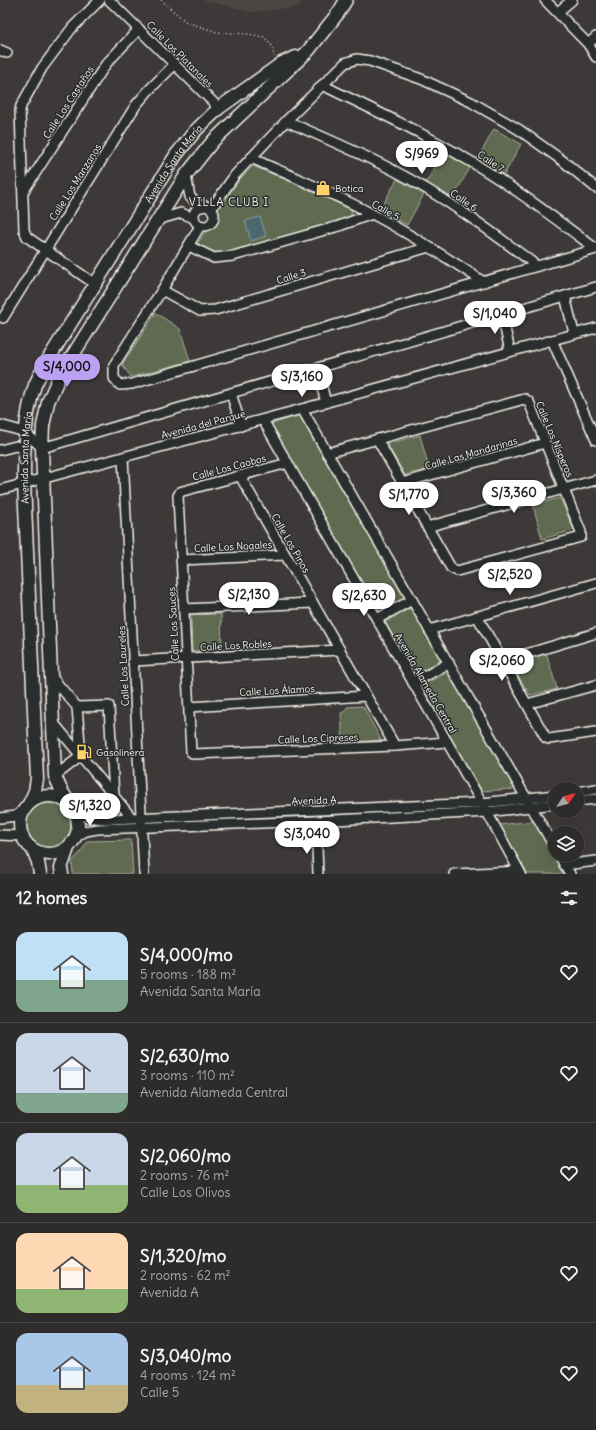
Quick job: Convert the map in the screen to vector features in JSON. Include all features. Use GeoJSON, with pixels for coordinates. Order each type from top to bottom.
{"type":"FeatureCollection","features":[{"type":"Feature","properties":{"kind":"main road","name":"Avenida Santa María"},"geometry":{"type":"LineString","coordinates":[[72,808],[61,790],[55,776],[42,448],[43,426],[48,402],[58,377],[186,175],[213,141],[308,51],[339,12],[346,0]]}},
{"type":"Feature","properties":{"kind":"main road","name":"Avenida Santa María"},"geometry":{"type":"LineString","coordinates":[[27,806],[35,791],[38,779],[24,483],[25,432],[28,409],[35,385],[48,358],[176,155],[199,127],[219,108],[282,63],[308,51]]}},
{"type":"Feature","properties":{"kind":"main road"},"geometry":{"type":"LineString","coordinates":[[199,127],[207,125],[212,128],[215,136],[213,141]]}},
{"type":"Feature","properties":{"kind":"main road"},"geometry":{"type":"LineString","coordinates":[[97,280],[116,286]]}},
{"type":"Feature","properties":{"kind":"main road"},"geometry":{"type":"LineString","coordinates":[[62,874],[61,868],[68,848],[77,836],[78,820],[72,808],[62,798],[45,796],[37,798],[27,806],[20,818],[19,827],[21,836],[26,844],[33,850],[42,854],[51,855],[60,853],[68,848]]}},
{"type":"Feature","properties":{"kind":"main road"},"geometry":{"type":"LineString","coordinates":[[33,850],[38,862],[40,874]]}},
{"type":"Feature","properties":{"kind":"street"},"geometry":{"type":"LineString","coordinates":[[97,280],[45,250],[26,237],[24,230],[20,106],[42,68],[72,28],[100,0]]}},
{"type":"Feature","properties":{"kind":"street","name":"Calle Los Platanales"},"geometry":{"type":"LineString","coordinates":[[109,0],[219,108]]}},
{"type":"Feature","properties":{"kind":"street"},"geometry":{"type":"LineString","coordinates":[[545,0],[588,44],[596,57]]}},
{"type":"Feature","properties":{"kind":"street"},"geometry":{"type":"LineString","coordinates":[[558,12],[572,0]]}},
{"type":"Feature","properties":{"kind":"street","name":"Calle Los Castaños"},"geometry":{"type":"LineString","coordinates":[[23,192],[103,68],[139,29]]}},
{"type":"Feature","properties":{"kind":"street"},"geometry":{"type":"LineString","coordinates":[[588,44],[596,36]]}},
{"type":"Feature","properties":{"kind":"street"},"geometry":{"type":"LineString","coordinates":[[194,218],[195,212],[206,208],[251,158],[322,85],[345,63],[357,58],[370,61],[421,79],[471,102],[518,129],[563,161],[596,188]]}},
{"type":"Feature","properties":{"kind":"street","name":"Calle Los Manzanos"},"geometry":{"type":"LineString","coordinates":[[3,318],[136,105],[175,64]]}},
{"type":"Feature","properties":{"kind":"street","name":"Calle 7"},"geometry":{"type":"LineString","coordinates":[[322,85],[395,119],[464,158],[532,201],[596,249]]}},
{"type":"Feature","properties":{"kind":"street","name":"Calle 6"},"geometry":{"type":"LineString","coordinates":[[286,121],[340,144],[398,173],[485,227],[537,266]]}},
{"type":"Feature","properties":{"kind":"street","name":"Calle 5"},"geometry":{"type":"LineString","coordinates":[[251,158],[311,184],[372,214],[429,247],[484,282]]}},
{"type":"Feature","properties":{"kind":"street"},"geometry":{"type":"LineString","coordinates":[[181,213],[190,197],[186,175]]}},
{"type":"Feature","properties":{"kind":"street"},"geometry":{"type":"LineString","coordinates":[[190,197],[214,214],[213,220],[209,225],[200,226]]}},
{"type":"Feature","properties":{"kind":"street"},"geometry":{"type":"LineString","coordinates":[[157,220],[181,213],[194,218],[200,226]]}},
{"type":"Feature","properties":{"kind":"street"},"geometry":{"type":"LineString","coordinates":[[190,246],[214,258],[233,256],[339,226],[372,214]]}},
{"type":"Feature","properties":{"kind":"street"},"geometry":{"type":"LineString","coordinates":[[200,226],[190,246],[114,365],[114,378],[120,385],[132,384],[596,249]]}},
{"type":"Feature","properties":{"kind":"street","name":"Calle 3"},"geometry":{"type":"LineString","coordinates":[[162,290],[200,311],[215,310],[429,247]]}},
{"type":"Feature","properties":{"kind":"street"},"geometry":{"type":"LineString","coordinates":[[0,425],[25,432],[42,448],[596,287]]}},
{"type":"Feature","properties":{"kind":"street"},"geometry":{"type":"LineString","coordinates":[[565,296],[574,333]]}},
{"type":"Feature","properties":{"kind":"street"},"geometry":{"type":"LineString","coordinates":[[502,315],[510,351]]}},
{"type":"Feature","properties":{"kind":"street","name":"Avenida del Parque"},"geometry":{"type":"LineString","coordinates":[[0,490],[241,426],[596,328]]}},
{"type":"Feature","properties":{"kind":"street"},"geometry":{"type":"LineString","coordinates":[[552,340],[596,440]]}},
{"type":"Feature","properties":{"kind":"street"},"geometry":{"type":"LineString","coordinates":[[317,368],[326,402]]}},
{"type":"Feature","properties":{"kind":"street"},"geometry":{"type":"LineString","coordinates":[[231,393],[241,426]]}},
{"type":"Feature","properties":{"kind":"street","name":"Calle Los Nísperos"},"geometry":{"type":"LineString","coordinates":[[327,453],[526,399],[529,402],[564,489],[581,532],[581,536],[457,570],[451,568],[427,527]]}},
{"type":"Feature","properties":{"kind":"street"},"geometry":{"type":"LineString","coordinates":[[302,409],[548,836]]}},
{"type":"Feature","properties":{"kind":"street","name":"Avenida Alameda Central"},"geometry":{"type":"LineString","coordinates":[[263,420],[520,873]]}},
{"type":"Feature","properties":{"kind":"street"},"geometry":{"type":"LineString","coordinates":[[377,439],[427,527],[596,480]]}},
{"type":"Feature","properties":{"kind":"street","name":"Calle Las Mandarinas"},"geometry":{"type":"LineString","coordinates":[[402,484],[545,443]]}},
{"type":"Feature","properties":{"kind":"street"},"geometry":{"type":"LineString","coordinates":[[0,450],[16,446],[24,448]]}},
{"type":"Feature","properties":{"kind":"street","name":"Calle Los Laureles"},"geometry":{"type":"LineString","coordinates":[[123,457],[144,874]]}},
{"type":"Feature","properties":{"kind":"street","name":"Calle Los Caobos"},"geometry":{"type":"LineString","coordinates":[[178,496],[180,492],[183,491],[288,463]]}},
{"type":"Feature","properties":{"kind":"street","name":"Calle Los Pinos"},"geometry":{"type":"LineString","coordinates":[[240,476],[395,746]]}},
{"type":"Feature","properties":{"kind":"street","name":"Calle Los Sauces"},"geometry":{"type":"LineString","coordinates":[[178,496],[191,750]]}},
{"type":"Feature","properties":{"kind":"street","name":"Calle Los Nogales"},"geometry":{"type":"LineString","coordinates":[[181,560],[285,555]]}},
{"type":"Feature","properties":{"kind":"street"},"geometry":{"type":"LineString","coordinates":[[429,630],[596,583]]}},
{"type":"Feature","properties":{"kind":"street"},"geometry":{"type":"LineString","coordinates":[[377,619],[412,600]]}},
{"type":"Feature","properties":{"kind":"street"},"geometry":{"type":"LineString","coordinates":[[184,609],[313,603]]}},
{"type":"Feature","properties":{"kind":"street"},"geometry":{"type":"LineString","coordinates":[[477,616],[545,736],[549,739],[596,732]]}},
{"type":"Feature","properties":{"kind":"street"},"geometry":{"type":"LineString","coordinates":[[503,661],[596,633]]}},
{"type":"Feature","properties":{"kind":"street","name":"Calle Los Robles"},"geometry":{"type":"LineString","coordinates":[[133,660],[340,650]]}},
{"type":"Feature","properties":{"kind":"street"},"geometry":{"type":"LineString","coordinates":[[413,683],[449,663]]}},
{"type":"Feature","properties":{"kind":"street"},"geometry":{"type":"LineString","coordinates":[[51,676],[77,706],[81,756]]}},
{"type":"Feature","properties":{"kind":"street"},"geometry":{"type":"LineString","coordinates":[[527,704],[596,685]]}},
{"type":"Feature","properties":{"kind":"street","name":"Calle Los Álamos"},"geometry":{"type":"LineString","coordinates":[[189,707],[366,696]]}},
{"type":"Feature","properties":{"kind":"street"},"geometry":{"type":"LineString","coordinates":[[77,706],[110,706],[114,796]]}},
{"type":"Feature","properties":{"kind":"street"},"geometry":{"type":"LineString","coordinates":[[53,722],[132,818]]}},
{"type":"Feature","properties":{"kind":"street","name":"Calle Los Cipreses"},"geometry":{"type":"LineString","coordinates":[[191,750],[194,754],[395,746],[447,742]]}},
{"type":"Feature","properties":{"kind":"street"},"geometry":{"type":"LineString","coordinates":[[55,776],[81,756]]}},
{"type":"Feature","properties":{"kind":"street"},"geometry":{"type":"LineString","coordinates":[[584,791],[596,789]]}},
{"type":"Feature","properties":{"kind":"street"},"geometry":{"type":"LineString","coordinates":[[89,818],[114,796]]}},
{"type":"Feature","properties":{"kind":"street","name":"Avenida A"},"geometry":{"type":"LineString","coordinates":[[77,836],[86,831],[97,829],[316,821],[484,808],[548,796]]}},
{"type":"Feature","properties":{"kind":"street"},"geometry":{"type":"LineString","coordinates":[[584,800],[596,799]]}},
{"type":"Feature","properties":{"kind":"street","name":"Avenida A"},"geometry":{"type":"LineString","coordinates":[[72,808],[89,818],[96,819],[484,808],[532,808],[548,805]]}},
{"type":"Feature","properties":{"kind":"street"},"geometry":{"type":"LineString","coordinates":[[0,818],[16,816],[27,806]]}},
{"type":"Feature","properties":{"kind":"street"},"geometry":{"type":"LineString","coordinates":[[316,821],[318,874]]}},
{"type":"Feature","properties":{"kind":"street"},"geometry":{"type":"LineString","coordinates":[[0,834],[21,836]]}},
{"type":"Feature","properties":{"kind":"street"},"geometry":{"type":"LineString","coordinates":[[564,865],[596,860]]}},
{"type":"Feature","properties":{"kind":"street"},"geometry":{"type":"LineString","coordinates":[[562,862],[570,874]]}},
{"type":"Feature","properties":{"kind":"street"},"geometry":{"type":"LineString","coordinates":[[454,874],[520,873]]}},
{"type":"Feature","properties":{"kind":"path"},"geometry":{"type":"LineString","coordinates":[[161,0],[186,22],[217,32],[249,34],[264,37],[272,46],[274,57]]}},
{"type":"Feature","properties":{"kind":"shaded area"},"geometry":{"type":"Polygon","coordinates":[[[201,0],[304,0],[297,7],[252,12],[201,0]]]}},
{"type":"Feature","properties":{"kind":"green space"},"geometry":{"type":"Polygon","coordinates":[[[494,129],[521,144],[504,175],[477,160],[494,129]]]}},
{"type":"Feature","properties":{"kind":"green space"},"geometry":{"type":"Polygon","coordinates":[[[443,152],[470,167],[453,198],[426,183],[443,152]]]}},
{"type":"Feature","properties":{"kind":"green space"},"geometry":{"type":"Polygon","coordinates":[[[253,166],[351,207],[351,217],[217,255],[198,243],[205,232],[212,229],[217,224],[219,217],[218,209],[238,181],[253,166]]]}},
{"type":"Feature","properties":{"kind":"green space"},"geometry":{"type":"Polygon","coordinates":[[[397,179],[424,194],[407,225],[380,210],[397,179]]]}},
{"type":"Feature","properties":{"kind":"green space"},"geometry":{"type":"Polygon","coordinates":[[[156,313],[180,329],[190,361],[131,377],[122,365],[156,313]]]}},
{"type":"Feature","properties":{"kind":"green space"},"geometry":{"type":"Polygon","coordinates":[[[301,415],[405,598],[378,612],[271,424],[301,415]]]}},
{"type":"Feature","properties":{"kind":"green space"},"geometry":{"type":"Polygon","coordinates":[[[420,435],[429,469],[405,475],[387,444],[420,435]]]}},
{"type":"Feature","properties":{"kind":"green space"},"geometry":{"type":"Polygon","coordinates":[[[560,498],[574,530],[542,539],[533,505],[560,498]]]}},
{"type":"Feature","properties":{"kind":"green space"},"geometry":{"type":"Polygon","coordinates":[[[411,608],[441,660],[415,675],[385,622],[411,608]]]}},
{"type":"Feature","properties":{"kind":"green space"},"geometry":{"type":"Polygon","coordinates":[[[221,614],[222,650],[192,651],[191,615],[221,614]]]}},
{"type":"Feature","properties":{"kind":"green space"},"geometry":{"type":"Polygon","coordinates":[[[546,652],[557,689],[530,695],[510,663],[546,652]]]}},
{"type":"Feature","properties":{"kind":"green space"},"geometry":{"type":"Polygon","coordinates":[[[448,672],[515,789],[482,791],[420,686],[448,672]]]}},
{"type":"Feature","properties":{"kind":"green space"},"geometry":{"type":"Polygon","coordinates":[[[363,706],[381,740],[343,743],[341,713],[345,711],[347,707],[363,706]]]}},
{"type":"Feature","properties":{"kind":"green space"},"geometry":{"type":"Polygon","coordinates":[[[44,801],[54,801],[66,808],[73,820],[73,830],[66,842],[54,849],[44,849],[36,845],[29,838],[25,830],[25,820],[29,812],[36,805],[44,801]]]}},
{"type":"Feature","properties":{"kind":"green space"},"geometry":{"type":"Polygon","coordinates":[[[534,821],[548,846],[548,862],[557,862],[564,874],[527,874],[499,825],[534,821]]]}},
{"type":"Feature","properties":{"kind":"green space"},"geometry":{"type":"Polygon","coordinates":[[[131,840],[133,874],[73,874],[72,861],[81,852],[87,841],[131,840]]]}},
{"type":"Feature","properties":{"kind":"water"},"geometry":{"type":"Polygon","coordinates":[[[260,217],[266,236],[251,241],[245,221],[260,217]]]}},
{"type":"Feature","properties":{"kind":"place","name":"Botica"},"geometry":{"type":"Point","coordinates":[323,188]}},
{"type":"Feature","properties":{"kind":"place","name":"Gasolinera"},"geometry":{"type":"Point","coordinates":[84,752]}},
{"type":"Feature","properties":{"kind":"district","name":"VILLA CLUB I"},"geometry":{"type":"Point","coordinates":[229,202]}}]}
